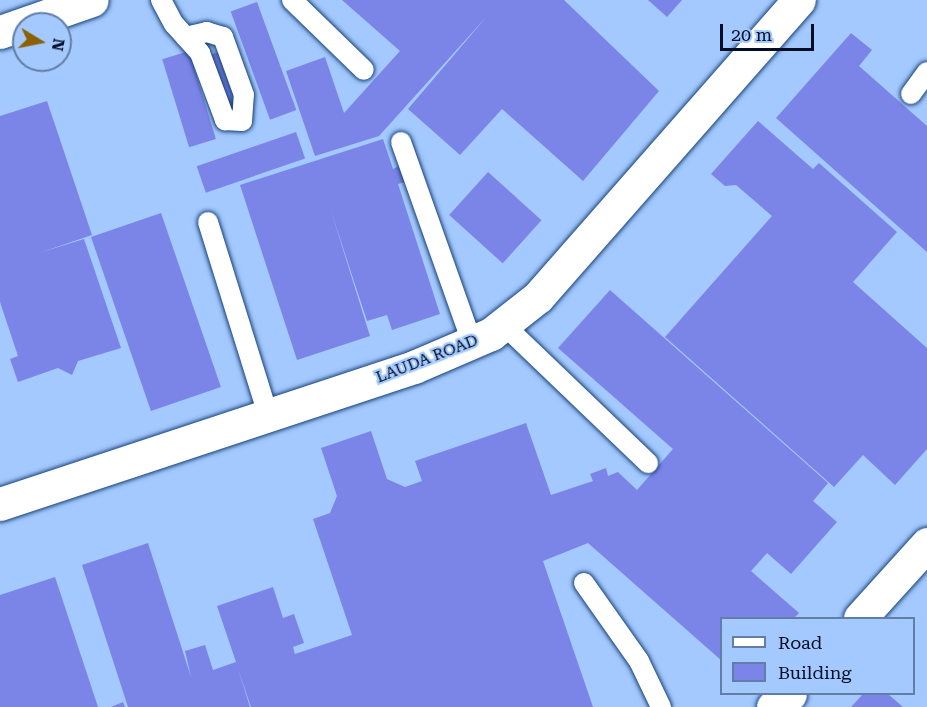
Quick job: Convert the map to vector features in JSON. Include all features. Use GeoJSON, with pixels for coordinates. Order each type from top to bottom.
{"type":"FeatureCollection","features":[{"type":"Feature","properties":{"kind":"street"},"geometry":{"type":"LineString","coordinates":[[0,32],[92,0]]}},
{"type":"Feature","properties":{"kind":"street","name":"LAUDA ROAD"},"geometry":{"type":"LineString","coordinates":[[0,504],[268,415],[472,343],[504,324],[538,297],[799,0]]}},
{"type":"Feature","properties":{"kind":"street"},"geometry":{"type":"LineString","coordinates":[[861,617],[927,544]]}},
{"type":"Feature","properties":{"kind":"street"},"geometry":{"type":"LineString","coordinates":[[773,707],[788,695]]}},
{"type":"Feature","properties":{"kind":"lane"},"geometry":{"type":"LineString","coordinates":[[161,0],[186,37]]}},
{"type":"Feature","properties":{"kind":"lane"},"geometry":{"type":"LineString","coordinates":[[292,0],[364,70]]}},
{"type":"Feature","properties":{"kind":"lane"},"geometry":{"type":"LineString","coordinates":[[911,94],[927,72]]}},
{"type":"Feature","properties":{"kind":"lane"},"geometry":{"type":"LineString","coordinates":[[401,142],[472,343]]}},
{"type":"Feature","properties":{"kind":"lane"},"geometry":{"type":"LineString","coordinates":[[208,222],[268,415]]}},
{"type":"Feature","properties":{"kind":"lane"},"geometry":{"type":"LineString","coordinates":[[504,324],[648,463]]}},
{"type":"Feature","properties":{"kind":"lane"},"geometry":{"type":"LineString","coordinates":[[584,583],[639,661],[661,707]]}},
{"type":"Feature","properties":{"kind":"building"},"geometry":{"type":"Polygon","coordinates":[[[342,0],[564,0],[659,91],[583,181],[502,109],[460,155],[408,109],[488,15],[379,136],[315,156],[286,71],[325,57],[344,113],[400,51],[342,0]]]}},
{"type":"Feature","properties":{"kind":"building"},"geometry":{"type":"Polygon","coordinates":[[[648,0],[682,0],[667,17],[648,0]]]}},
{"type":"Feature","properties":{"kind":"building"},"geometry":{"type":"Polygon","coordinates":[[[257,2],[296,110],[270,120],[231,12],[257,2]]]}},
{"type":"Feature","properties":{"kind":"building"},"geometry":{"type":"Polygon","coordinates":[[[851,33],[872,50],[859,66],[927,126],[927,252],[776,118],[851,33]]]}},
{"type":"Feature","properties":{"kind":"building"},"geometry":{"type":"Polygon","coordinates":[[[189,51],[216,139],[189,147],[162,59],[189,51]]]}},
{"type":"Feature","properties":{"kind":"building"},"geometry":{"type":"Polygon","coordinates":[[[221,51],[240,106],[229,110],[210,55],[221,51]]]}},
{"type":"Feature","properties":{"kind":"building"},"geometry":{"type":"Polygon","coordinates":[[[47,101],[92,235],[39,253],[84,239],[121,348],[78,361],[72,375],[58,368],[18,382],[10,359],[18,356],[0,302],[0,116],[47,101]]]}},
{"type":"Feature","properties":{"kind":"building"},"geometry":{"type":"Polygon","coordinates":[[[758,121],[813,169],[819,163],[897,232],[853,282],[927,348],[927,449],[895,485],[863,455],[834,487],[665,337],[772,216],[736,185],[725,186],[711,174],[758,121]]]}},
{"type":"Feature","properties":{"kind":"building"},"geometry":{"type":"Polygon","coordinates":[[[296,132],[305,158],[206,193],[197,166],[296,132]]]}},
{"type":"Feature","properties":{"kind":"building"},"geometry":{"type":"Polygon","coordinates":[[[383,139],[393,169],[399,166],[405,182],[398,184],[440,314],[392,330],[387,315],[367,321],[331,211],[370,336],[297,360],[240,185],[383,139]]]}},
{"type":"Feature","properties":{"kind":"building"},"geometry":{"type":"Polygon","coordinates":[[[488,172],[542,220],[503,263],[449,215],[488,172]]]}},
{"type":"Feature","properties":{"kind":"building"},"geometry":{"type":"Polygon","coordinates":[[[161,213],[221,387],[151,411],[91,237],[161,213]]]}},
{"type":"Feature","properties":{"kind":"building"},"geometry":{"type":"Polygon","coordinates":[[[610,290],[828,483],[813,501],[837,522],[791,574],[767,553],[751,571],[799,613],[795,617],[720,617],[720,659],[588,543],[543,561],[593,707],[251,707],[238,669],[250,707],[128,707],[82,565],[148,543],[191,677],[185,651],[205,645],[213,670],[236,662],[217,606],[273,587],[283,618],[294,614],[304,643],[293,647],[295,654],[352,635],[313,519],[330,513],[337,496],[321,448],[371,431],[387,479],[405,487],[422,481],[415,461],[526,423],[551,495],[593,481],[590,474],[606,468],[608,476],[618,472],[637,490],[673,449],[558,348],[610,290]]]}},
{"type":"Feature","properties":{"kind":"building"},"geometry":{"type":"Polygon","coordinates":[[[55,577],[98,707],[0,707],[0,595],[55,577]]]}},
{"type":"Feature","properties":{"kind":"building"},"geometry":{"type":"Polygon","coordinates":[[[862,695],[889,695],[903,707],[851,707],[862,695]]]}},
{"type":"Feature","properties":{"kind":"building"},"geometry":{"type":"Polygon","coordinates":[[[123,702],[125,707],[111,707],[123,702]]]}}]}
